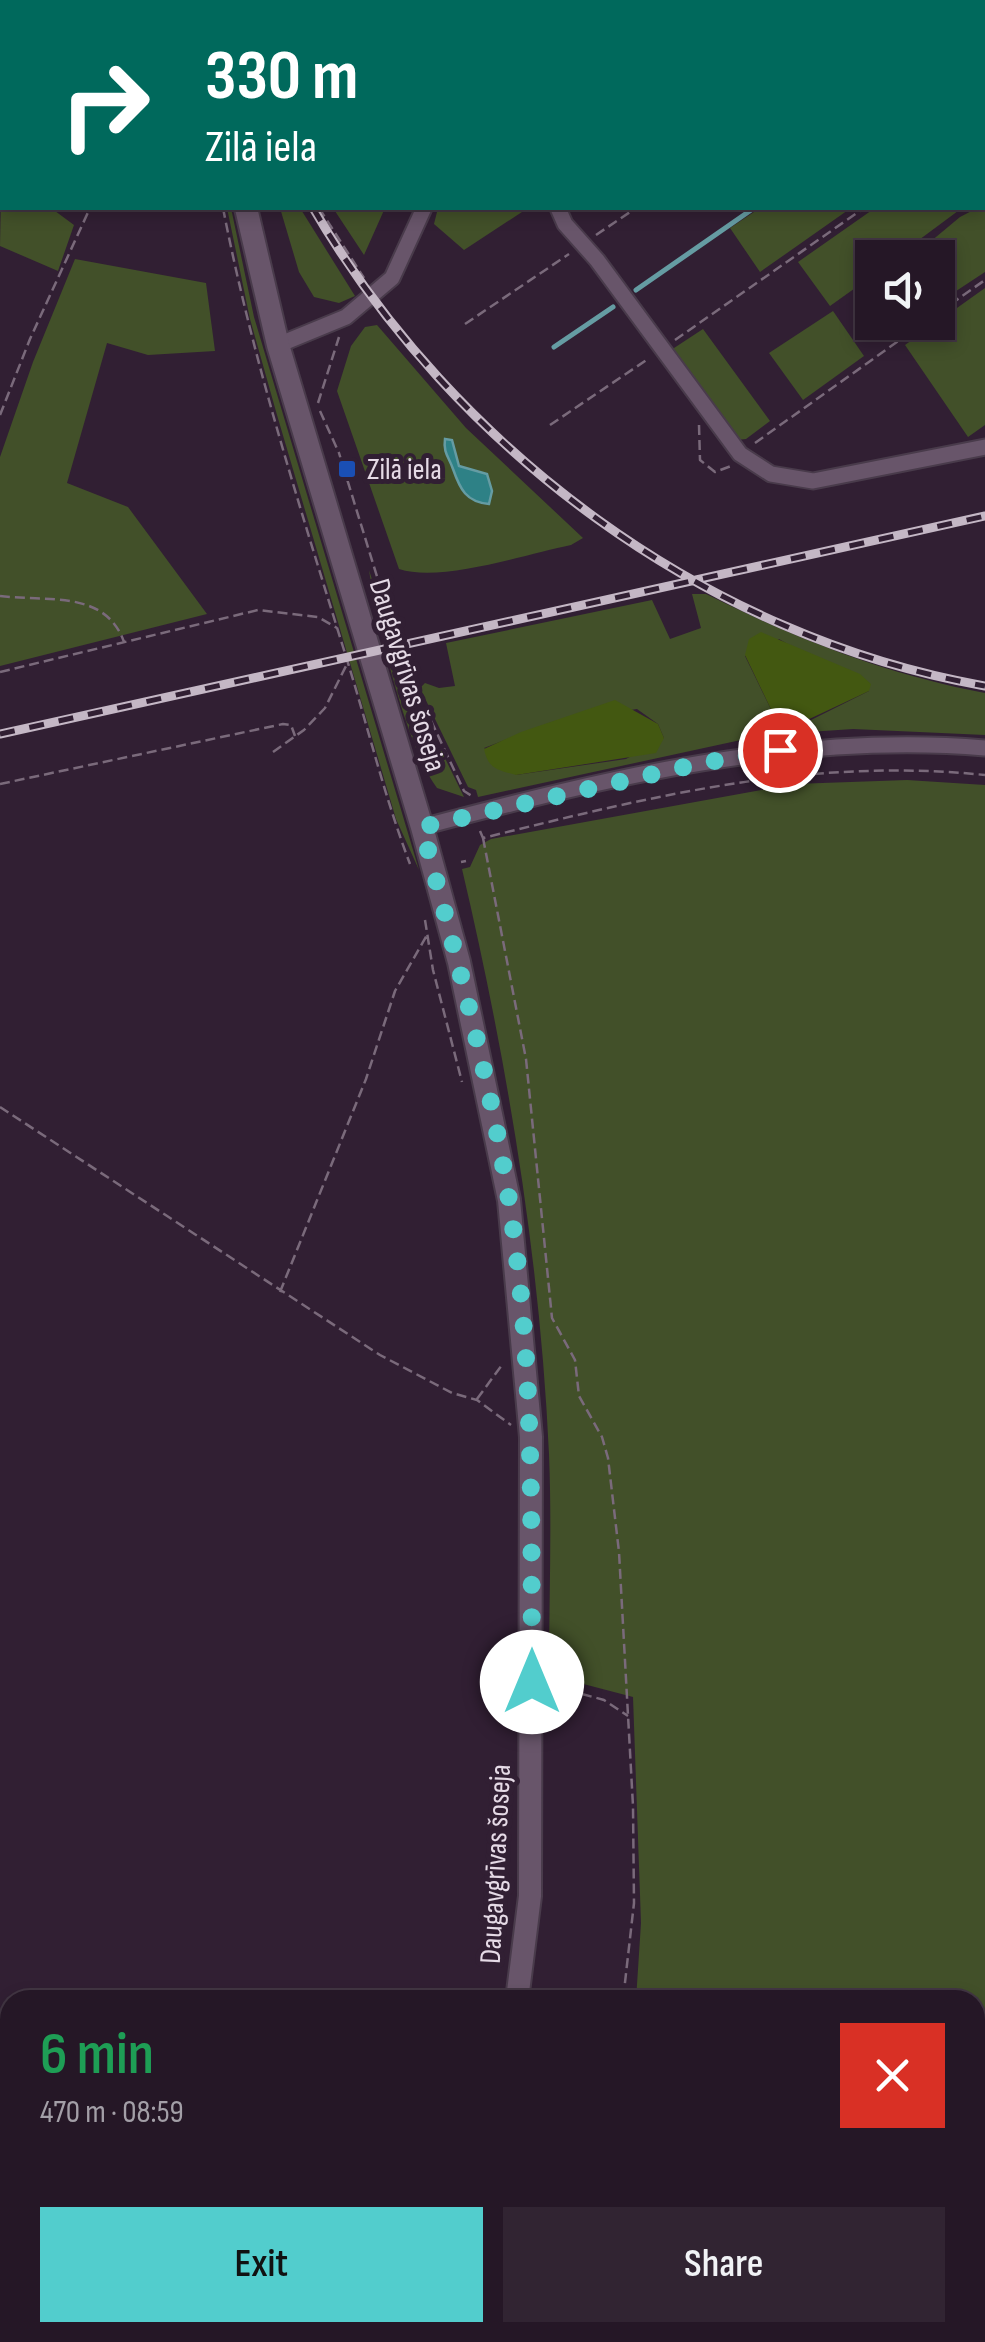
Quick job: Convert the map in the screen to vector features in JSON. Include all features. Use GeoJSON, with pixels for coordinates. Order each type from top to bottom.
{"type":"FeatureCollection","features":[{"type":"Feature","properties":{"kind":"main road","name":"Daugavgrīvas šoseja"},"geometry":{"type":"LineString","coordinates":[[246,210],[278,345],[422,827],[463,981],[499,1144],[515,1245],[531,1437],[530,1896],[518,1990]]}},
{"type":"Feature","properties":{"kind":"street"},"geometry":{"type":"LineString","coordinates":[[278,345],[346,317],[392,278],[423,210]]}},
{"type":"Feature","properties":{"kind":"street"},"geometry":{"type":"LineString","coordinates":[[559,210],[740,454],[771,474],[813,481],[985,447]]}},
{"type":"Feature","properties":{"kind":"street"},"geometry":{"type":"LineString","coordinates":[[422,827],[740,756],[862,744],[985,748]]}},
{"type":"Feature","properties":{"kind":"path"},"geometry":{"type":"LineString","coordinates":[[0,416],[18,366],[89,210]]}},
{"type":"Feature","properties":{"kind":"path"},"geometry":{"type":"LineString","coordinates":[[223,210],[255,356],[348,662],[392,823],[411,867]]}},
{"type":"Feature","properties":{"kind":"path"},"geometry":{"type":"LineString","coordinates":[[320,210],[374,294]]}},
{"type":"Feature","properties":{"kind":"path"},"geometry":{"type":"LineString","coordinates":[[465,324],[633,210]]}},
{"type":"Feature","properties":{"kind":"path"},"geometry":{"type":"LineString","coordinates":[[550,425],[861,210]]}},
{"type":"Feature","properties":{"kind":"path"},"geometry":{"type":"LineString","coordinates":[[955,302],[985,280]]}},
{"type":"Feature","properties":{"kind":"path"},"geometry":{"type":"LineString","coordinates":[[318,404],[346,317]]}},
{"type":"Feature","properties":{"kind":"path"},"geometry":{"type":"LineString","coordinates":[[703,404],[696,437],[700,460],[714,472],[730,468],[740,454],[899,340]]}},
{"type":"Feature","properties":{"kind":"path"},"geometry":{"type":"LineString","coordinates":[[313,389],[339,452],[403,660],[464,791],[473,798]]}},
{"type":"Feature","properties":{"kind":"path"},"geometry":{"type":"LineString","coordinates":[[0,596],[95,606],[112,618],[125,644]]}},
{"type":"Feature","properties":{"kind":"path"},"geometry":{"type":"LineString","coordinates":[[0,672],[246,612],[269,610],[318,618],[337,628]]}},
{"type":"Feature","properties":{"kind":"path"},"geometry":{"type":"LineString","coordinates":[[273,752],[325,708],[348,662]]}},
{"type":"Feature","properties":{"kind":"path"},"geometry":{"type":"LineString","coordinates":[[0,784],[272,726],[291,725],[295,736]]}},
{"type":"Feature","properties":{"kind":"path"},"geometry":{"type":"LineString","coordinates":[[483,838],[664,796],[814,771],[985,775]]}},
{"type":"Feature","properties":{"kind":"path"},"geometry":{"type":"LineString","coordinates":[[480,830],[526,1059],[552,1318],[575,1360],[580,1396],[602,1437],[608,1458],[619,1552],[629,1717],[634,1903],[624,1990]]}},
{"type":"Feature","properties":{"kind":"path"},"geometry":{"type":"LineString","coordinates":[[424,910],[459,1076],[466,1088]]}},
{"type":"Feature","properties":{"kind":"path"},"geometry":{"type":"LineString","coordinates":[[280,1292],[366,1080],[395,991],[428,934]]}},
{"type":"Feature","properties":{"kind":"path"},"geometry":{"type":"LineString","coordinates":[[0,1108],[422,1380],[477,1400],[531,1437]]}},
{"type":"Feature","properties":{"kind":"path"},"geometry":{"type":"LineString","coordinates":[[477,1400],[498,1368],[525,1346]]}},
{"type":"Feature","properties":{"kind":"path"},"geometry":{"type":"LineString","coordinates":[[532,1682],[604,1700],[629,1717]]}},
{"type":"Feature","properties":{"kind":"shaded area"},"geometry":{"type":"Polygon","coordinates":[[[1,210],[54,210],[74,225],[58,271],[0,246],[1,210]]]}},
{"type":"Feature","properties":{"kind":"shaded area"},"geometry":{"type":"Polygon","coordinates":[[[227,210],[231,210],[254,317],[419,870],[396,819],[250,319],[227,210]]]}},
{"type":"Feature","properties":{"kind":"shaded area"},"geometry":{"type":"Polygon","coordinates":[[[281,210],[301,210],[355,296],[339,303],[314,297],[299,272],[281,210]]]}},
{"type":"Feature","properties":{"kind":"shaded area"},"geometry":{"type":"Polygon","coordinates":[[[334,210],[384,210],[364,255],[334,210]]]}},
{"type":"Feature","properties":{"kind":"shaded area"},"geometry":{"type":"Polygon","coordinates":[[[438,210],[525,210],[464,250],[434,224],[438,210]]]}},
{"type":"Feature","properties":{"kind":"shaded area"},"geometry":{"type":"Polygon","coordinates":[[[757,210],[848,210],[760,272],[730,228],[757,210]]]}},
{"type":"Feature","properties":{"kind":"shaded area"},"geometry":{"type":"Polygon","coordinates":[[[872,210],[959,210],[919,240],[855,240],[855,288],[830,306],[798,262],[872,210]]]}},
{"type":"Feature","properties":{"kind":"shaded area"},"geometry":{"type":"Polygon","coordinates":[[[973,210],[985,210],[985,272],[955,292],[955,240],[932,240],[960,217],[973,210]]]}},
{"type":"Feature","properties":{"kind":"shaded area"},"geometry":{"type":"Polygon","coordinates":[[[75,259],[206,283],[215,351],[148,355],[107,343],[67,483],[128,507],[207,614],[0,666],[0,457],[75,259]]]}},
{"type":"Feature","properties":{"kind":"shaded area"},"geometry":{"type":"Polygon","coordinates":[[[985,288],[985,425],[968,437],[905,345],[912,340],[955,340],[955,309],[985,288]]]}},
{"type":"Feature","properties":{"kind":"shaded area"},"geometry":{"type":"Polygon","coordinates":[[[833,311],[864,356],[803,400],[769,353],[833,311]]]}},
{"type":"Feature","properties":{"kind":"shaded area"},"geometry":{"type":"Polygon","coordinates":[[[377,325],[466,428],[583,538],[571,545],[460,570],[399,569],[337,391],[351,346],[365,327],[377,325]]]}},
{"type":"Feature","properties":{"kind":"shaded area"},"geometry":{"type":"Polygon","coordinates":[[[703,329],[770,421],[746,439],[736,440],[671,350],[703,329]]]}},
{"type":"Feature","properties":{"kind":"shaded area"},"geometry":{"type":"Polygon","coordinates":[[[445,439],[452,440],[459,466],[487,474],[492,491],[489,504],[469,497],[461,488],[445,439]]]}},
{"type":"Feature","properties":{"kind":"shaded area"},"geometry":{"type":"Polygon","coordinates":[[[369,570],[398,662],[464,797],[437,788],[414,744],[386,651],[369,570]]]}},
{"type":"Feature","properties":{"kind":"shaded area"},"geometry":{"type":"Polygon","coordinates":[[[692,594],[706,594],[774,626],[877,665],[985,693],[985,735],[853,729],[764,735],[478,797],[476,790],[468,787],[420,688],[425,683],[439,688],[455,686],[446,643],[652,600],[670,639],[701,628],[692,594]],[[779,639],[745,656],[778,724],[799,726],[869,691],[779,639]],[[637,709],[552,722],[484,748],[516,775],[626,759],[664,738],[658,724],[637,709]]]}},
{"type":"Feature","properties":{"kind":"shaded area"},"geometry":{"type":"Polygon","coordinates":[[[761,632],[860,674],[871,684],[869,691],[788,729],[778,724],[745,655],[749,639],[761,632]]]}},
{"type":"Feature","properties":{"kind":"shaded area"},"geometry":{"type":"Polygon","coordinates":[[[615,700],[658,724],[664,738],[656,753],[516,775],[495,768],[488,761],[484,749],[615,700]]]}},
{"type":"Feature","properties":{"kind":"shaded area"},"geometry":{"type":"Polygon","coordinates":[[[907,780],[985,785],[985,1990],[637,1990],[641,1923],[633,1697],[549,1675],[550,1481],[538,1306],[507,1087],[462,869],[470,867],[480,845],[491,839],[794,784],[907,780]]]}},
{"type":"Feature","properties":{"kind":"waterway"},"geometry":{"type":"LineString","coordinates":[[636,290],[751,210]]}},
{"type":"Feature","properties":{"kind":"waterway"},"geometry":{"type":"LineString","coordinates":[[554,347],[613,307]]}},
{"type":"Feature","properties":{"kind":"railway"},"geometry":{"type":"LineString","coordinates":[[314,210],[371,296],[439,378],[514,453],[598,519],[687,577],[782,625],[882,661],[985,686]]}},
{"type":"Feature","properties":{"kind":"railway"},"geometry":{"type":"LineString","coordinates":[[0,734],[985,516]]}},
{"type":"Feature","properties":{"kind":"place","name":"Zilā iela"},"geometry":{"type":"Point","coordinates":[347,469]}},
{"type":"Feature","properties":{"kind":"route"},"geometry":{"type":"LineString","coordinates":[[532,1682],[531,1437],[515,1245],[481,1054],[422,827],[702,763],[780,750]]}}]}
